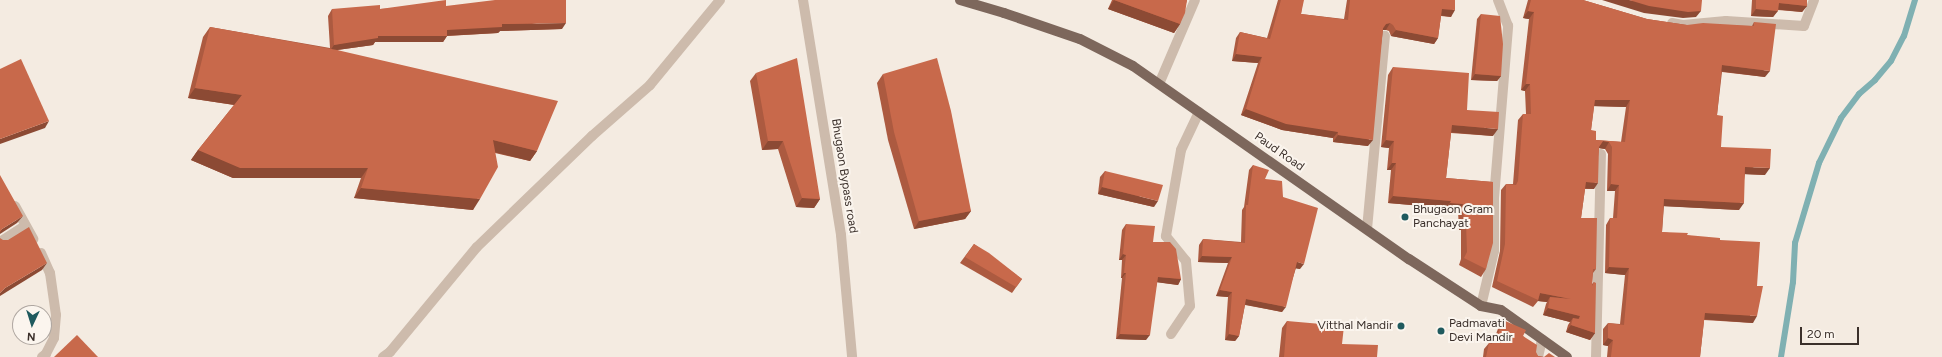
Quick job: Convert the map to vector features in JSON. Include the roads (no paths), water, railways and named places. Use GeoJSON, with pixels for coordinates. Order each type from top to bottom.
{"type":"FeatureCollection","features":[{"type":"Feature","properties":{"kind":"main road","name":"Paud Road"},"geometry":{"type":"LineString","coordinates":[[960,0],[1004,13],[1080,40],[1133,66],[1481,306],[1501,310],[1567,357]]}},
{"type":"Feature","properties":{"kind":"street"},"geometry":{"type":"LineString","coordinates":[[383,357],[390,352],[477,247],[592,136],[650,85],[720,0]]}},
{"type":"Feature","properties":{"kind":"street","name":"Bhugaon Bypass road"},"geometry":{"type":"LineString","coordinates":[[803,0],[841,235],[852,357]]}},
{"type":"Feature","properties":{"kind":"street"},"geometry":{"type":"LineString","coordinates":[[1159,84],[1195,0]]}},
{"type":"Feature","properties":{"kind":"street"},"geometry":{"type":"LineString","coordinates":[[1481,306],[1494,250],[1494,198],[1508,26],[1498,0]]}},
{"type":"Feature","properties":{"kind":"street"},"geometry":{"type":"LineString","coordinates":[[1663,22],[1683,25],[1726,20],[1804,26],[1814,0]]}},
{"type":"Feature","properties":{"kind":"street"},"geometry":{"type":"LineString","coordinates":[[1366,228],[1385,36]]}},
{"type":"Feature","properties":{"kind":"street"},"geometry":{"type":"LineString","coordinates":[[1171,334],[1190,306],[1186,261],[1166,236],[1181,150],[1199,112]]}},
{"type":"Feature","properties":{"kind":"street"},"geometry":{"type":"LineString","coordinates":[[1596,357],[1601,154]]}},
{"type":"Feature","properties":{"kind":"street"},"geometry":{"type":"LineString","coordinates":[[11,200],[45,259],[50,274],[56,315],[54,338],[46,354],[42,357]]}},
{"type":"Feature","properties":{"kind":"street"},"geometry":{"type":"LineString","coordinates":[[0,242],[26,226]]}},
{"type":"Feature","properties":{"kind":"street"},"geometry":{"type":"LineString","coordinates":[[1538,357],[1542,339]]}},
{"type":"Feature","properties":{"kind":"waterway"},"geometry":{"type":"LineString","coordinates":[[1781,357],[1793,282],[1795,243],[1819,163],[1841,118],[1859,94],[1875,80],[1891,61],[1904,36],[1915,0]]}},
{"type":"Feature","properties":{"kind":"place","name":"Bhugaon Gram Panchayat"},"geometry":{"type":"Point","coordinates":[1405,217]}},
{"type":"Feature","properties":{"kind":"place","name":"Vitthal Mandir"},"geometry":{"type":"Point","coordinates":[1401,326]}},
{"type":"Feature","properties":{"kind":"place","name":"Padmavati Devi Mandir"},"geometry":{"type":"Point","coordinates":[1441,331]}}]}
